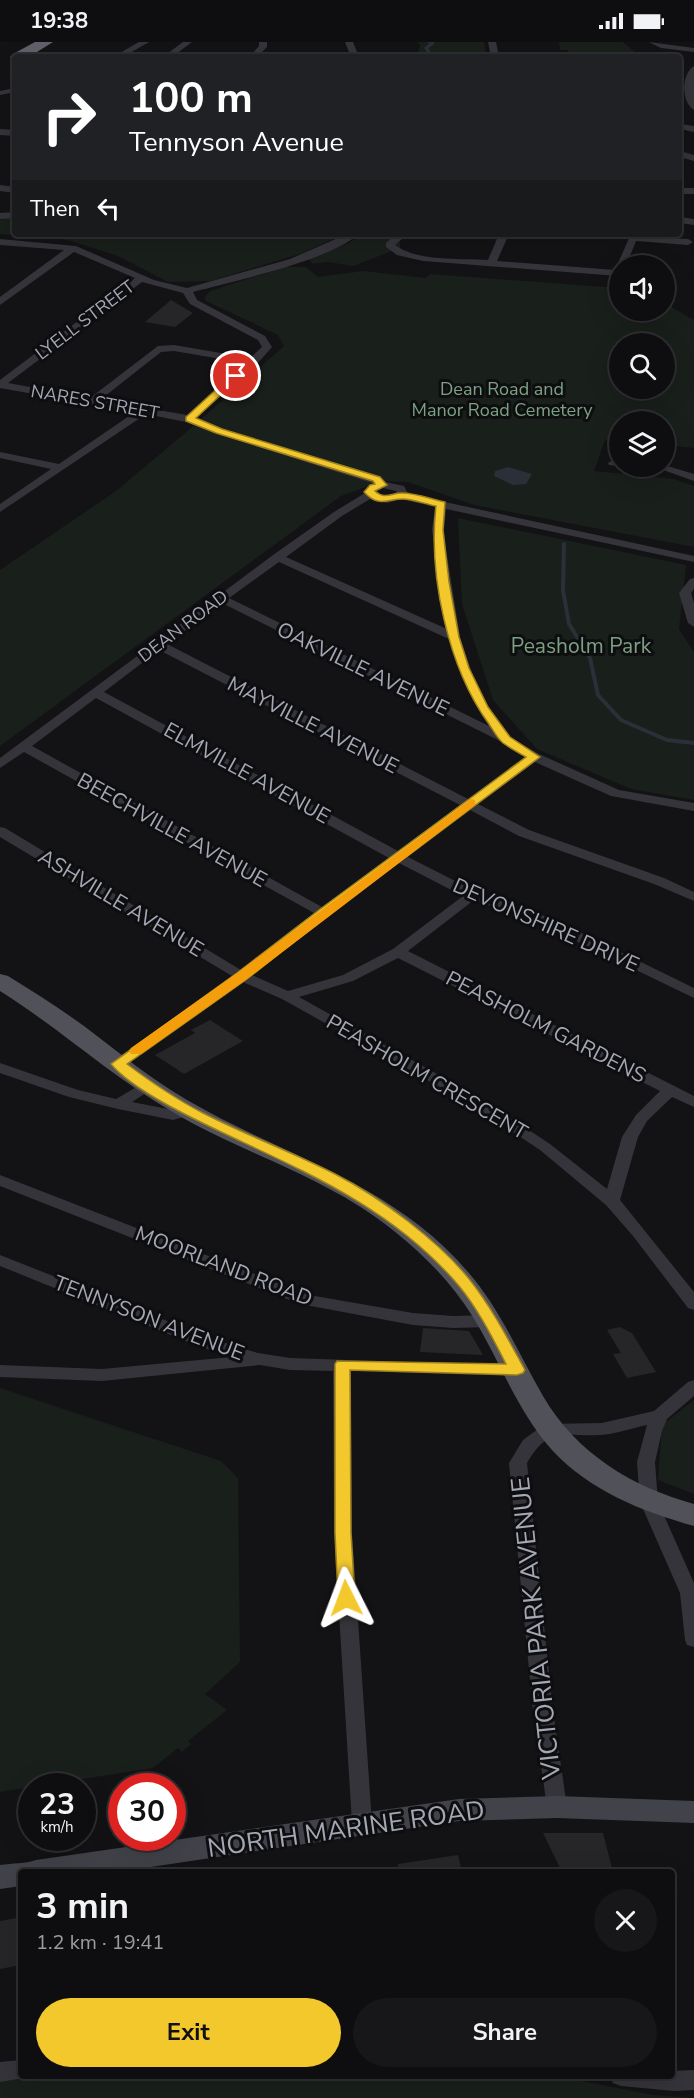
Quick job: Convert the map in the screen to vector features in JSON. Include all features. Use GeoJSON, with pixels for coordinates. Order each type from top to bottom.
{"type":"FeatureCollection","features":[{"type":"Feature","properties":{"kind":"highway"},"geometry":{"type":"LineString","coordinates":[[23,54],[46,42]]}},
{"type":"Feature","properties":{"kind":"main road"},"geometry":{"type":"LineString","coordinates":[[0,981],[56,1017],[147,1086],[189,1111],[332,1178],[382,1208],[428,1245],[479,1301],[533,1403],[562,1443],[591,1470],[628,1492],[649,1502],[694,1515]]}},
{"type":"Feature","properties":{"kind":"main road","name":"NORTH MARINE ROAD"},"geometry":{"type":"LineString","coordinates":[[56,1869],[459,1810],[557,1807],[694,1812]]}},
{"type":"Feature","properties":{"kind":"main road"},"geometry":{"type":"LineString","coordinates":[[0,1877],[18,1874]]}},
{"type":"Feature","properties":{"kind":"street"},"geometry":{"type":"LineString","coordinates":[[123,54],[145,42]]}},
{"type":"Feature","properties":{"kind":"street"},"geometry":{"type":"LineString","coordinates":[[171,54],[188,42]]}},
{"type":"Feature","properties":{"kind":"street"},"geometry":{"type":"LineString","coordinates":[[654,42],[661,46],[694,50]]}},
{"type":"Feature","properties":{"kind":"street"},"geometry":{"type":"LineString","coordinates":[[694,68],[688,98],[694,108]]}},
{"type":"Feature","properties":{"kind":"street"},"geometry":{"type":"LineString","coordinates":[[0,242],[74,248],[159,285],[187,291],[306,255],[347,237]]}},
{"type":"Feature","properties":{"kind":"street"},"geometry":{"type":"LineString","coordinates":[[399,237],[389,246],[409,256],[491,263],[609,268]]}},
{"type":"Feature","properties":{"kind":"street"},"geometry":{"type":"LineString","coordinates":[[491,263],[503,237]]}},
{"type":"Feature","properties":{"kind":"street"},"geometry":{"type":"LineString","coordinates":[[626,255],[633,238],[688,242]]}},
{"type":"Feature","properties":{"kind":"street"},"geometry":{"type":"LineString","coordinates":[[0,302],[74,248]]}},
{"type":"Feature","properties":{"kind":"street","name":"LYELL STREET"},"geometry":{"type":"LineString","coordinates":[[0,385],[141,278]]}},
{"type":"Feature","properties":{"kind":"street"},"geometry":{"type":"LineString","coordinates":[[187,291],[193,302],[262,338],[267,347],[189,419]]}},
{"type":"Feature","properties":{"kind":"street"},"geometry":{"type":"LineString","coordinates":[[91,402],[152,352],[162,348],[174,348],[253,362]]}},
{"type":"Feature","properties":{"kind":"street","name":"NARES STREET"},"geometry":{"type":"LineString","coordinates":[[0,385],[189,419],[219,431],[376,479],[382,485],[400,488],[403,491],[401,496]]}},
{"type":"Feature","properties":{"kind":"street"},"geometry":{"type":"LineString","coordinates":[[0,509],[144,411]]}},
{"type":"Feature","properties":{"kind":"street"},"geometry":{"type":"LineString","coordinates":[[0,455],[61,468]]}},
{"type":"Feature","properties":{"kind":"street"},"geometry":{"type":"LineString","coordinates":[[675,471],[694,477]]}},
{"type":"Feature","properties":{"kind":"street","name":"DEAN ROAD"},"geometry":{"type":"LineString","coordinates":[[0,764],[277,557],[370,495],[371,489],[382,485]]}},
{"type":"Feature","properties":{"kind":"street"},"geometry":{"type":"LineString","coordinates":[[370,495],[383,499],[401,496],[694,559]]}},
{"type":"Feature","properties":{"kind":"street"},"geometry":{"type":"LineString","coordinates":[[441,504],[438,530],[454,637],[468,679],[482,707],[506,740]]}},
{"type":"Feature","properties":{"kind":"street"},"geometry":{"type":"LineString","coordinates":[[277,557],[454,637]]}},
{"type":"Feature","properties":{"kind":"street"},"geometry":{"type":"LineString","coordinates":[[694,581],[685,593],[694,623]]}},
{"type":"Feature","properties":{"kind":"street","name":"OAKVILLE AVENUE"},"geometry":{"type":"LineString","coordinates":[[221,598],[506,740],[534,757],[616,793],[694,807]]}},
{"type":"Feature","properties":{"kind":"street","name":"MAYVILLE AVENUE"},"geometry":{"type":"LineString","coordinates":[[159,645],[524,833],[659,880],[694,897]]}},
{"type":"Feature","properties":{"kind":"street","name":"ELMVILLE AVENUE"},"geometry":{"type":"LineString","coordinates":[[94,692],[144,717],[398,857]]}},
{"type":"Feature","properties":{"kind":"street","name":"BEECHVILLE AVENUE"},"geometry":{"type":"LineString","coordinates":[[22,746],[323,913]]}},
{"type":"Feature","properties":{"kind":"street"},"geometry":{"type":"LineString","coordinates":[[118,1064],[242,976],[323,913],[534,757]]}},
{"type":"Feature","properties":{"kind":"street","name":"ASHVILLE AVENUE"},"geometry":{"type":"LineString","coordinates":[[0,831],[242,976]]}},
{"type":"Feature","properties":{"kind":"street","name":"DEVONSHIRE DRIVE"},"geometry":{"type":"LineString","coordinates":[[398,857],[472,895],[548,922],[694,994]]}},
{"type":"Feature","properties":{"kind":"street"},"geometry":{"type":"LineString","coordinates":[[287,996],[348,978],[398,952],[472,895]]}},
{"type":"Feature","properties":{"kind":"street","name":"PEASHOLM GARDENS"},"geometry":{"type":"LineString","coordinates":[[398,952],[694,1102]]}},
{"type":"Feature","properties":{"kind":"street","name":"PEASHOLM CRESCENT"},"geometry":{"type":"LineString","coordinates":[[242,976],[287,996],[477,1102],[545,1147],[612,1201],[639,1232],[694,1304]]}},
{"type":"Feature","properties":{"kind":"street"},"geometry":{"type":"LineString","coordinates":[[0,1068],[74,1094],[173,1115],[189,1111]]}},
{"type":"Feature","properties":{"kind":"street"},"geometry":{"type":"LineString","coordinates":[[118,1104],[147,1086]]}},
{"type":"Feature","properties":{"kind":"street"},"geometry":{"type":"LineString","coordinates":[[612,1201],[630,1137],[641,1118],[670,1090]]}},
{"type":"Feature","properties":{"kind":"street","name":"MOORLAND ROAD"},"geometry":{"type":"LineString","coordinates":[[0,1180],[306,1299],[413,1319],[453,1322],[491,1321]]}},
{"type":"Feature","properties":{"kind":"street","name":"TENNYSON AVENUE"},"geometry":{"type":"LineString","coordinates":[[0,1260],[204,1342],[264,1360],[290,1364],[517,1370]]}},
{"type":"Feature","properties":{"kind":"street"},"geometry":{"type":"LineString","coordinates":[[0,1371],[102,1375],[264,1360]]}},
{"type":"Feature","properties":{"kind":"street"},"geometry":{"type":"LineString","coordinates":[[342,1364],[343,1533],[362,1823]]}},
{"type":"Feature","properties":{"kind":"street"},"geometry":{"type":"LineString","coordinates":[[694,1386],[660,1416],[648,1447],[646,1462],[649,1502],[689,1593],[694,1640]]}},
{"type":"Feature","properties":{"kind":"street"},"geometry":{"type":"LineString","coordinates":[[551,1428],[602,1429],[660,1416]]}},
{"type":"Feature","properties":{"kind":"street","name":"VICTORIA PARK AVENUE"},"geometry":{"type":"LineString","coordinates":[[551,1428],[529,1444],[518,1463],[543,1711],[557,1807]]}},
{"type":"Feature","properties":{"kind":"street"},"geometry":{"type":"LineString","coordinates":[[0,2072],[18,2070]]}},
{"type":"Feature","properties":{"kind":"street"},"geometry":{"type":"LineString","coordinates":[[653,2079],[694,2080]]}},
{"type":"Feature","properties":{"kind":"green space"},"geometry":{"type":"Polygon","coordinates":[[[417,42],[484,42],[486,54],[418,54],[420,45],[417,42]]]}},
{"type":"Feature","properties":{"kind":"green space"},"geometry":{"type":"Polygon","coordinates":[[[559,42],[623,42],[635,52],[643,54],[568,54],[568,50],[560,50],[559,42]]]}},
{"type":"Feature","properties":{"kind":"green space"},"geometry":{"type":"Polygon","coordinates":[[[12,217],[12,235],[0,234],[0,220],[12,217]]]}},
{"type":"Feature","properties":{"kind":"green space"},"geometry":{"type":"Polygon","coordinates":[[[34,237],[337,237],[300,254],[210,281],[168,282],[118,256],[68,240],[34,237]]]}},
{"type":"Feature","properties":{"kind":"green space"},"geometry":{"type":"Polygon","coordinates":[[[358,237],[405,237],[400,241],[400,248],[353,266],[327,262],[312,264],[309,259],[349,243],[358,237]]]}},
{"type":"Feature","properties":{"kind":"green space","name":"Dean Road and Manor Road Cemetery"},"geometry":{"type":"Polygon","coordinates":[[[285,267],[306,267],[318,277],[363,271],[426,278],[430,274],[609,287],[609,321],[675,321],[675,309],[694,320],[694,448],[675,446],[675,411],[609,411],[609,440],[605,440],[594,471],[609,472],[609,477],[674,479],[694,486],[694,547],[474,505],[408,482],[382,481],[341,496],[0,746],[0,570],[116,491],[284,346],[278,335],[206,301],[205,297],[210,291],[285,267]]]}},
{"type":"Feature","properties":{"kind":"green space","name":"Peasholm Park"},"geometry":{"type":"Polygon","coordinates":[[[458,518],[686,565],[679,629],[694,652],[694,800],[631,789],[537,749],[493,700],[462,604],[458,518]]]}},
{"type":"Feature","properties":{"kind":"green space"},"geometry":{"type":"Polygon","coordinates":[[[0,1388],[221,1461],[238,1478],[240,1662],[205,1694],[227,1710],[188,1741],[191,1744],[182,1752],[178,1748],[153,1768],[108,1773],[108,1775],[96,1777],[96,1773],[18,1773],[18,1789],[0,1792],[0,1388]]]}},
{"type":"Feature","properties":{"kind":"green space"},"geometry":{"type":"Polygon","coordinates":[[[694,1400],[694,1494],[658,1480],[662,1425],[694,1400]]]}},
{"type":"Feature","properties":{"kind":"green space"},"geometry":{"type":"Polygon","coordinates":[[[0,2075],[18,2075],[18,2079],[571,2079],[654,2095],[694,2098],[0,2098],[0,2075]]]}},
{"type":"Feature","properties":{"kind":"shaded area"},"geometry":{"type":"Polygon","coordinates":[[[508,467],[532,474],[526,484],[513,485],[494,476],[495,471],[508,467]]]}},
{"type":"Feature","properties":{"kind":"building"},"geometry":{"type":"Polygon","coordinates":[[[171,300],[193,313],[175,327],[145,322],[171,300]]]}},
{"type":"Feature","properties":{"kind":"building"},"geometry":{"type":"Polygon","coordinates":[[[210,1020],[243,1041],[184,1074],[155,1055],[195,1033],[191,1030],[210,1020]]]}},
{"type":"Feature","properties":{"kind":"building"},"geometry":{"type":"Polygon","coordinates":[[[620,1327],[632,1333],[656,1372],[627,1378],[613,1354],[621,1353],[607,1330],[620,1327]]]}},
{"type":"Feature","properties":{"kind":"building"},"geometry":{"type":"Polygon","coordinates":[[[423,1328],[469,1331],[483,1355],[420,1352],[423,1328]]]}},
{"type":"Feature","properties":{"kind":"building"},"geometry":{"type":"Polygon","coordinates":[[[543,1833],[603,1833],[612,1869],[561,1869],[543,1833]]]}},
{"type":"Feature","properties":{"kind":"building"},"geometry":{"type":"Polygon","coordinates":[[[458,1855],[461,1869],[398,1869],[398,1864],[458,1855]]]}},
{"type":"Feature","properties":{"kind":"building"},"geometry":{"type":"Polygon","coordinates":[[[16,1918],[18,1966],[0,1969],[0,1921],[16,1918]]]}},
{"type":"Feature","properties":{"kind":"waterway"},"geometry":{"type":"LineString","coordinates":[[428,54],[426,48],[433,43],[429,42]]}},
{"type":"Feature","properties":{"kind":"waterway"},"geometry":{"type":"LineString","coordinates":[[564,544],[563,590],[569,624],[590,658],[598,695],[621,720],[667,740],[694,743]]}},
{"type":"Feature","properties":{"kind":"slow traffic"},"geometry":{"type":"LineString","coordinates":[[136,1051],[242,976],[471,803]]}},
{"type":"Feature","properties":{"kind":"route"},"geometry":{"type":"LineString","coordinates":[[236,376],[189,419],[219,431],[376,479],[382,485],[373,487],[369,492],[377,498],[390,499],[401,496],[441,504],[438,530],[444,582],[454,637],[463,668],[482,707],[506,740],[534,757],[283,943],[242,976],[118,1064],[147,1086],[197,1116],[332,1178],[370,1200],[405,1225],[449,1266],[479,1301],[517,1370],[342,1364],[343,1533],[346,1598]]}}]}
